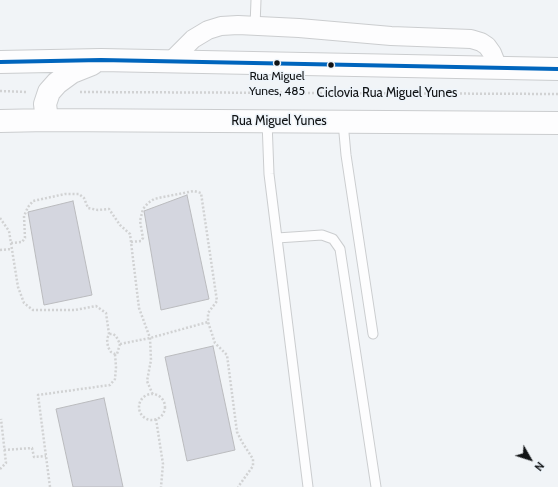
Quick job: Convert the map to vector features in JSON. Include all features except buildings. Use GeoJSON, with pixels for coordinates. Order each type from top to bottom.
{"type":"FeatureCollection","features":[{"type":"Feature","properties":{"kind":"main road"},"geometry":{"type":"LineString","coordinates":[[47,120],[45,104],[49,92],[57,83],[72,72],[101,60]]}},
{"type":"Feature","properties":{"kind":"main road"},"geometry":{"type":"LineString","coordinates":[[0,62],[101,60],[558,69]]}},
{"type":"Feature","properties":{"kind":"main road","name":"Rua Miguel Yunes"},"geometry":{"type":"LineString","coordinates":[[0,122],[47,120],[558,123]]}},
{"type":"Feature","properties":{"kind":"street"},"geometry":{"type":"LineString","coordinates":[[170,62],[193,39],[208,30],[221,26],[255,26],[299,28],[391,36],[471,39],[481,42],[487,46],[492,53],[498,68]]}},
{"type":"Feature","properties":{"kind":"lane"},"geometry":{"type":"LineString","coordinates":[[255,26],[256,0]]}},
{"type":"Feature","properties":{"kind":"lane"},"geometry":{"type":"LineString","coordinates":[[267,121],[269,174],[308,487]]}},
{"type":"Feature","properties":{"kind":"lane"},"geometry":{"type":"LineString","coordinates":[[343,122],[346,155],[373,334]]}},
{"type":"Feature","properties":{"kind":"lane"},"geometry":{"type":"LineString","coordinates":[[277,238],[322,235],[333,239],[340,249],[376,487]]}},
{"type":"Feature","properties":{"kind":"path","name":"Ciclovia Rua Miguel Yunes"},"geometry":{"type":"LineString","coordinates":[[0,91],[558,94]]}},
{"type":"Feature","properties":{"kind":"path"},"geometry":{"type":"LineString","coordinates":[[131,242],[141,241],[143,238],[140,221],[143,209],[148,203],[163,197],[194,191],[200,193],[217,301],[208,313],[208,322],[215,343],[226,355],[237,432],[253,459],[253,466],[238,487]]}},
{"type":"Feature","properties":{"kind":"path"},"geometry":{"type":"LineString","coordinates":[[11,243],[22,242],[25,238],[24,216],[28,207],[33,201],[65,194],[79,194],[84,198],[88,208],[98,210],[110,209],[120,225],[130,234],[139,308],[150,338],[151,360],[147,381],[153,394],[161,398],[164,406],[163,414],[152,420],[144,418],[139,407],[142,399],[153,394]]}},
{"type":"Feature","properties":{"kind":"path"},"geometry":{"type":"LineString","coordinates":[[0,218],[9,231],[18,287],[24,303],[33,310],[75,310],[96,306],[106,313],[109,334],[107,339],[108,346],[114,354],[116,367],[115,379],[110,385],[38,395],[50,487]]}},
{"type":"Feature","properties":{"kind":"path"},"geometry":{"type":"LineString","coordinates":[[0,250],[12,248]]}},
{"type":"Feature","properties":{"kind":"path"},"geometry":{"type":"LineString","coordinates":[[120,344],[150,338],[208,322]]}},
{"type":"Feature","properties":{"kind":"path"},"geometry":{"type":"LineString","coordinates":[[109,334],[116,336],[120,344],[117,354],[114,354]]}},
{"type":"Feature","properties":{"kind":"path"},"geometry":{"type":"LineString","coordinates":[[0,469],[6,463],[1,419]]}},
{"type":"Feature","properties":{"kind":"path"},"geometry":{"type":"LineString","coordinates":[[156,419],[163,464],[161,487]]}},
{"type":"Feature","properties":{"kind":"path"},"geometry":{"type":"LineString","coordinates":[[4,450],[32,448],[34,457],[46,456]]}},
{"type":"Feature","properties":{"kind":"transit line"},"geometry":{"type":"LineString","coordinates":[[0,62],[101,60],[558,69]]}},
{"type":"Feature","properties":{"kind":"place","name":"Rua Miguel Yunes, 485"},"geometry":{"type":"Point","coordinates":[277,63]}}]}
